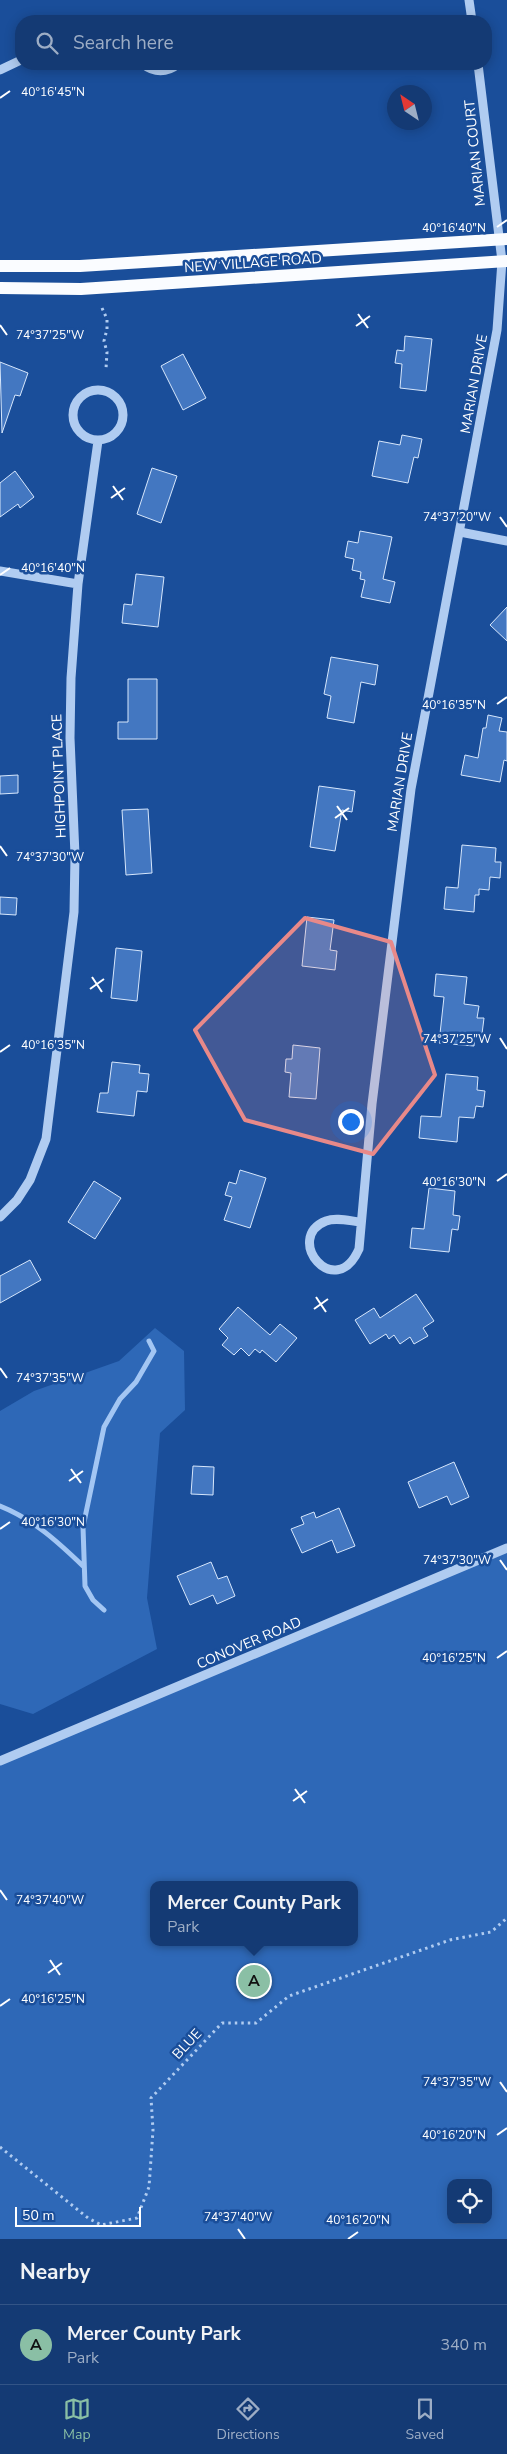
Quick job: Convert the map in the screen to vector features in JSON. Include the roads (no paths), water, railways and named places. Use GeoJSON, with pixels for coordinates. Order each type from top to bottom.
{"type":"FeatureCollection","features":[{"type":"Feature","properties":{"kind":"main road","name":"NEW VILLAGE ROAD"},"geometry":{"type":"LineString","coordinates":[[0,266],[80,266],[504,239]]}},
{"type":"Feature","properties":{"kind":"main road","name":"NEW VILLAGE ROAD"},"geometry":{"type":"LineString","coordinates":[[0,288],[81,289],[505,261]]}},
{"type":"Feature","properties":{"kind":"street"},"geometry":{"type":"LineString","coordinates":[[469,0],[471,15]]}},
{"type":"Feature","properties":{"kind":"street"},"geometry":{"type":"LineString","coordinates":[[0,70],[15,63]]}},
{"type":"Feature","properties":{"kind":"street"},"geometry":{"type":"LineString","coordinates":[[156,70],[169,70]]}},
{"type":"Feature","properties":{"kind":"street","name":"MARIAN COURT"},"geometry":{"type":"LineString","coordinates":[[479,70],[495,212],[504,239],[505,261]]}},
{"type":"Feature","properties":{"kind":"street","name":"MARIAN DRIVE"},"geometry":{"type":"LineString","coordinates":[[360,1222],[326,1221],[316,1227],[310,1237],[309,1244],[310,1253],[318,1264],[335,1270],[344,1268],[354,1260],[359,1249],[373,1094],[411,789],[494,357],[505,261]]}},
{"type":"Feature","properties":{"kind":"street"},"geometry":{"type":"LineString","coordinates":[[92,390],[99,390],[115,396],[123,411],[120,429],[107,439],[98,441],[85,437],[78,432],[72,418],[74,404],[79,397],[92,390]]}},
{"type":"Feature","properties":{"kind":"street","name":"HIGHPOINT PLACE"},"geometry":{"type":"LineString","coordinates":[[0,1216],[17,1200],[30,1180],[40,1158],[47,1129],[74,912],[75,855],[70,738],[72,662],[78,584],[98,441]]}},
{"type":"Feature","properties":{"kind":"street"},"geometry":{"type":"LineString","coordinates":[[460,532],[507,541]]}},
{"type":"Feature","properties":{"kind":"street"},"geometry":{"type":"LineString","coordinates":[[0,571],[78,584]]}},
{"type":"Feature","properties":{"kind":"street","name":"CONOVER ROAD"},"geometry":{"type":"LineString","coordinates":[[0,1761],[507,1548]]}},
{"type":"Feature","properties":{"kind":"waterway"},"geometry":{"type":"LineString","coordinates":[[104,1610],[93,1600],[85,1586],[83,1527],[104,1427],[120,1399],[136,1382],[154,1351],[149,1341]]}},
{"type":"Feature","properties":{"kind":"waterway"},"geometry":{"type":"LineString","coordinates":[[0,1506],[34,1524],[83,1566]]}},
{"type":"Feature","properties":{"kind":"place","name":"Mercer County Park"},"geometry":{"type":"Point","coordinates":[254,1981]}}]}
